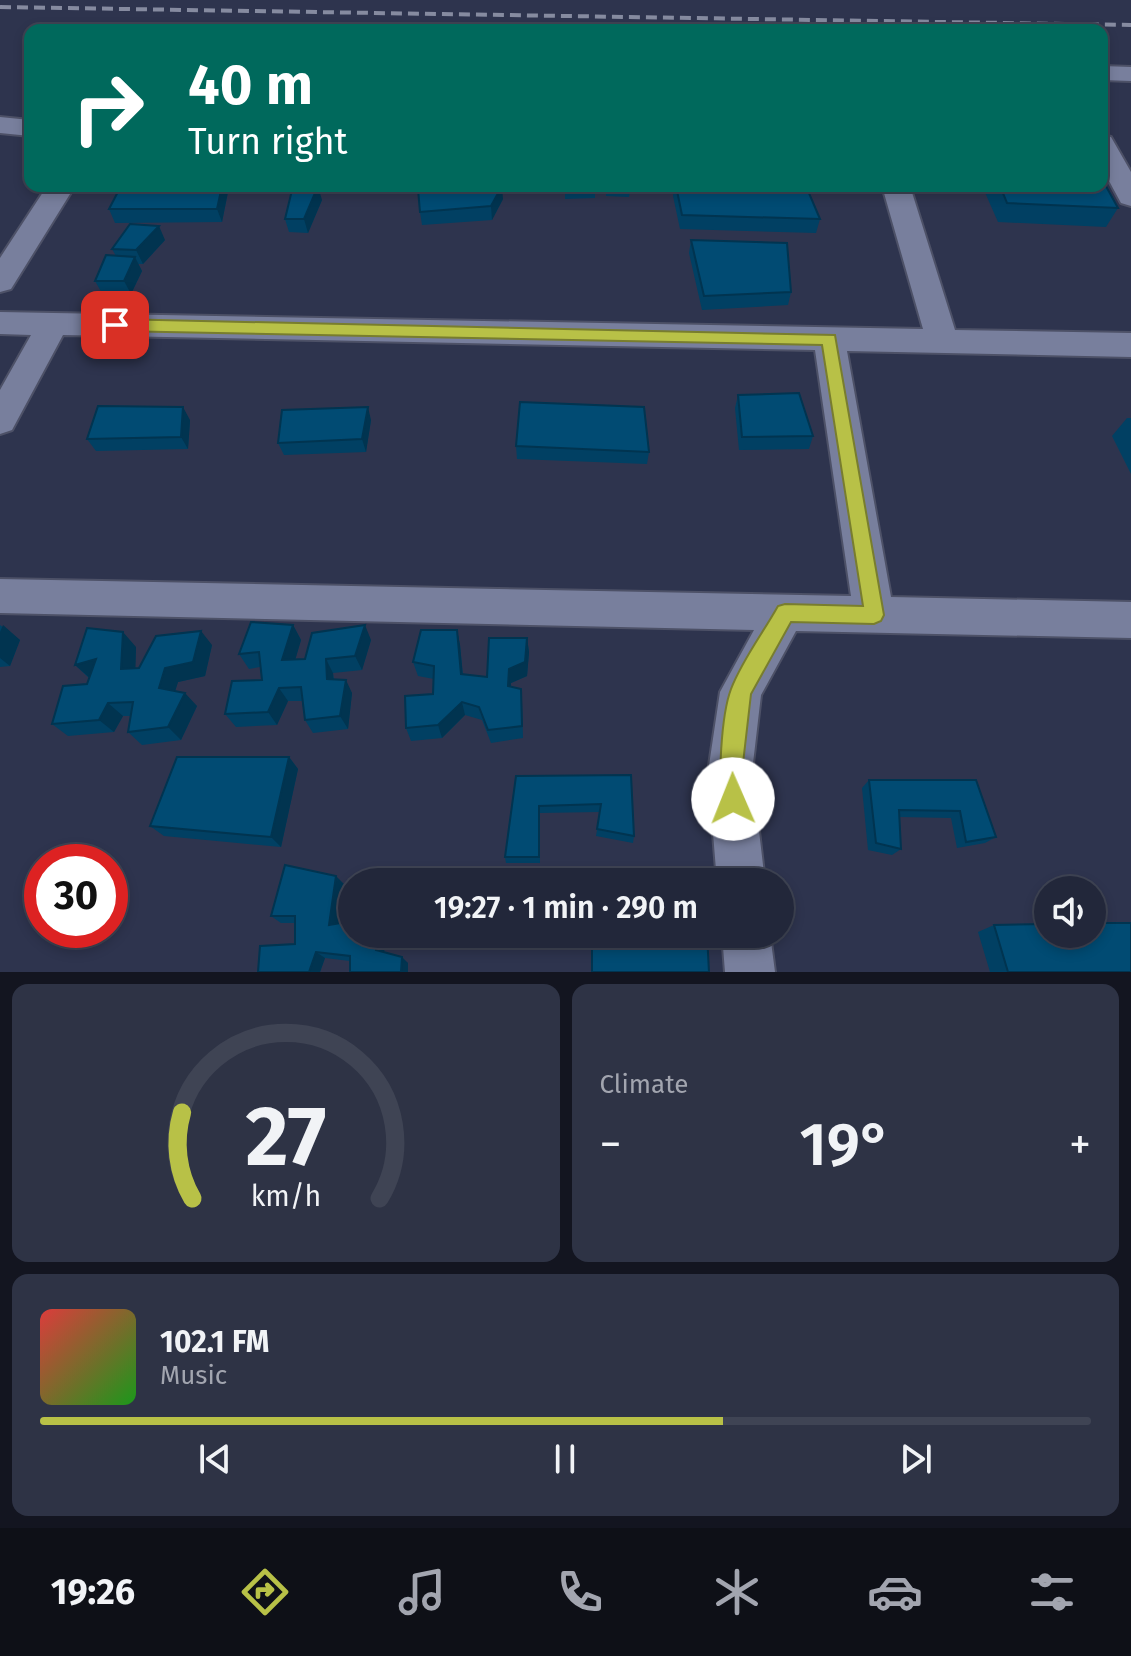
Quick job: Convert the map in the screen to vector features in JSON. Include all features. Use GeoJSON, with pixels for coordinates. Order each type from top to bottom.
{"type":"FeatureCollection","features":[{"type":"Feature","properties":{"kind":"street"},"geometry":{"type":"LineString","coordinates":[[1108,73],[1131,74]]}},
{"type":"Feature","properties":{"kind":"street"},"geometry":{"type":"LineString","coordinates":[[0,125],[24,127]]}},
{"type":"Feature","properties":{"kind":"street"},"geometry":{"type":"LineString","coordinates":[[1108,154],[1131,197]]}},
{"type":"Feature","properties":{"kind":"street"},"geometry":{"type":"LineString","coordinates":[[0,282],[57,192]]}},
{"type":"Feature","properties":{"kind":"street"},"geometry":{"type":"LineString","coordinates":[[898,192],[942,341]]}},
{"type":"Feature","properties":{"kind":"street"},"geometry":{"type":"LineString","coordinates":[[0,323],[1131,345]]}},
{"type":"Feature","properties":{"kind":"street"},"geometry":{"type":"LineString","coordinates":[[0,421],[53,324]]}},
{"type":"Feature","properties":{"kind":"street"},"geometry":{"type":"LineString","coordinates":[[829,339],[874,615]]}},
{"type":"Feature","properties":{"kind":"street"},"geometry":{"type":"LineString","coordinates":[[0,596],[1131,620]]}},
{"type":"Feature","properties":{"kind":"street"},"geometry":{"type":"LineString","coordinates":[[740,868],[730,772],[741,692],[785,613]]}},
{"type":"Feature","properties":{"kind":"street"},"geometry":{"type":"LineString","coordinates":[[747,948],[750,972]]}},
{"type":"Feature","properties":{"kind":"building"},"geometry":{"type":"Polygon","coordinates":[[[1108,190],[1118,208],[1007,203],[1002,192],[1108,190]]]}},
{"type":"Feature","properties":{"kind":"building"},"geometry":{"type":"Polygon","coordinates":[[[118,192],[221,192],[217,209],[109,209],[118,192]]]}},
{"type":"Feature","properties":{"kind":"building"},"geometry":{"type":"Polygon","coordinates":[[[292,192],[315,192],[304,219],[285,219],[292,192]]]}},
{"type":"Feature","properties":{"kind":"building"},"geometry":{"type":"Polygon","coordinates":[[[418,192],[499,192],[491,206],[420,212],[418,192]]]}},
{"type":"Feature","properties":{"kind":"building"},"geometry":{"type":"Polygon","coordinates":[[[677,192],[809,192],[820,219],[682,215],[677,192]]]}},
{"type":"Feature","properties":{"kind":"building"},"geometry":{"type":"Polygon","coordinates":[[[130,224],[159,226],[136,250],[112,249],[130,224]]]}},
{"type":"Feature","properties":{"kind":"building"},"geometry":{"type":"Polygon","coordinates":[[[691,240],[787,243],[791,292],[704,296],[691,240]]]}},
{"type":"Feature","properties":{"kind":"building"},"geometry":{"type":"Polygon","coordinates":[[[106,255],[135,257],[124,281],[95,281],[106,255]]]}},
{"type":"Feature","properties":{"kind":"building"},"geometry":{"type":"Polygon","coordinates":[[[799,393],[813,436],[742,437],[738,395],[799,393]]]}},
{"type":"Feature","properties":{"kind":"building"},"geometry":{"type":"Polygon","coordinates":[[[520,402],[644,407],[649,452],[516,446],[520,402]]]}},
{"type":"Feature","properties":{"kind":"building"},"geometry":{"type":"Polygon","coordinates":[[[98,406],[183,407],[181,437],[87,439],[98,406]]]}},
{"type":"Feature","properties":{"kind":"building"},"geometry":{"type":"Polygon","coordinates":[[[368,407],[362,439],[278,443],[282,410],[368,407]]]}},
{"type":"Feature","properties":{"kind":"building"},"geometry":{"type":"Polygon","coordinates":[[[251,622],[293,625],[282,660],[305,659],[312,633],[365,625],[355,656],[326,659],[327,679],[346,680],[340,716],[305,720],[301,687],[279,688],[268,712],[225,714],[232,681],[262,680],[259,652],[239,654],[251,622]]]}},
{"type":"Feature","properties":{"kind":"building"},"geometry":{"type":"Polygon","coordinates":[[[87,628],[123,632],[121,669],[139,668],[156,636],[201,631],[193,662],[165,668],[159,688],[185,693],[168,727],[128,732],[133,702],[108,703],[99,720],[52,724],[63,686],[87,684],[96,659],[75,665],[87,628]]]}},
{"type":"Feature","properties":{"kind":"building"},"geometry":{"type":"Polygon","coordinates":[[[421,630],[457,630],[461,674],[487,677],[489,638],[527,638],[525,662],[509,669],[508,686],[521,689],[522,726],[488,730],[479,707],[462,702],[438,725],[406,728],[405,696],[433,694],[434,666],[413,662],[421,630]]]}},
{"type":"Feature","properties":{"kind":"building"},"geometry":{"type":"Polygon","coordinates":[[[177,757],[289,757],[271,837],[150,826],[177,757]]]}},
{"type":"Feature","properties":{"kind":"building"},"geometry":{"type":"Polygon","coordinates":[[[631,775],[634,836],[597,829],[601,804],[539,806],[539,857],[505,857],[516,776],[631,775]]]}},
{"type":"Feature","properties":{"kind":"building"},"geometry":{"type":"Polygon","coordinates":[[[869,780],[976,780],[996,837],[966,842],[960,811],[899,810],[901,849],[876,843],[869,780]]]}},
{"type":"Feature","properties":{"kind":"building"},"geometry":{"type":"Polygon","coordinates":[[[285,865],[336,876],[329,925],[338,923],[338,948],[376,948],[402,957],[401,972],[350,972],[350,956],[316,952],[309,972],[258,972],[260,946],[295,944],[295,916],[271,916],[285,865]]]}},
{"type":"Feature","properties":{"kind":"building"},"geometry":{"type":"Polygon","coordinates":[[[1106,923],[1131,923],[1131,972],[1008,972],[994,925],[1034,924],[1034,948],[1106,948],[1106,923]]]}},
{"type":"Feature","properties":{"kind":"building"},"geometry":{"type":"Polygon","coordinates":[[[592,948],[708,948],[709,972],[592,972],[592,948]]]}},
{"type":"Feature","properties":{"kind":"railway"},"geometry":{"type":"LineString","coordinates":[[0,7],[1068,24]]}},
{"type":"Feature","properties":{"kind":"railway"},"geometry":{"type":"LineString","coordinates":[[1108,25],[1131,25]]}},
{"type":"Feature","properties":{"kind":"route"},"geometry":{"type":"LineString","coordinates":[[115,325],[829,339],[874,615],[785,613],[741,692],[730,772],[733,799]]}}]}
